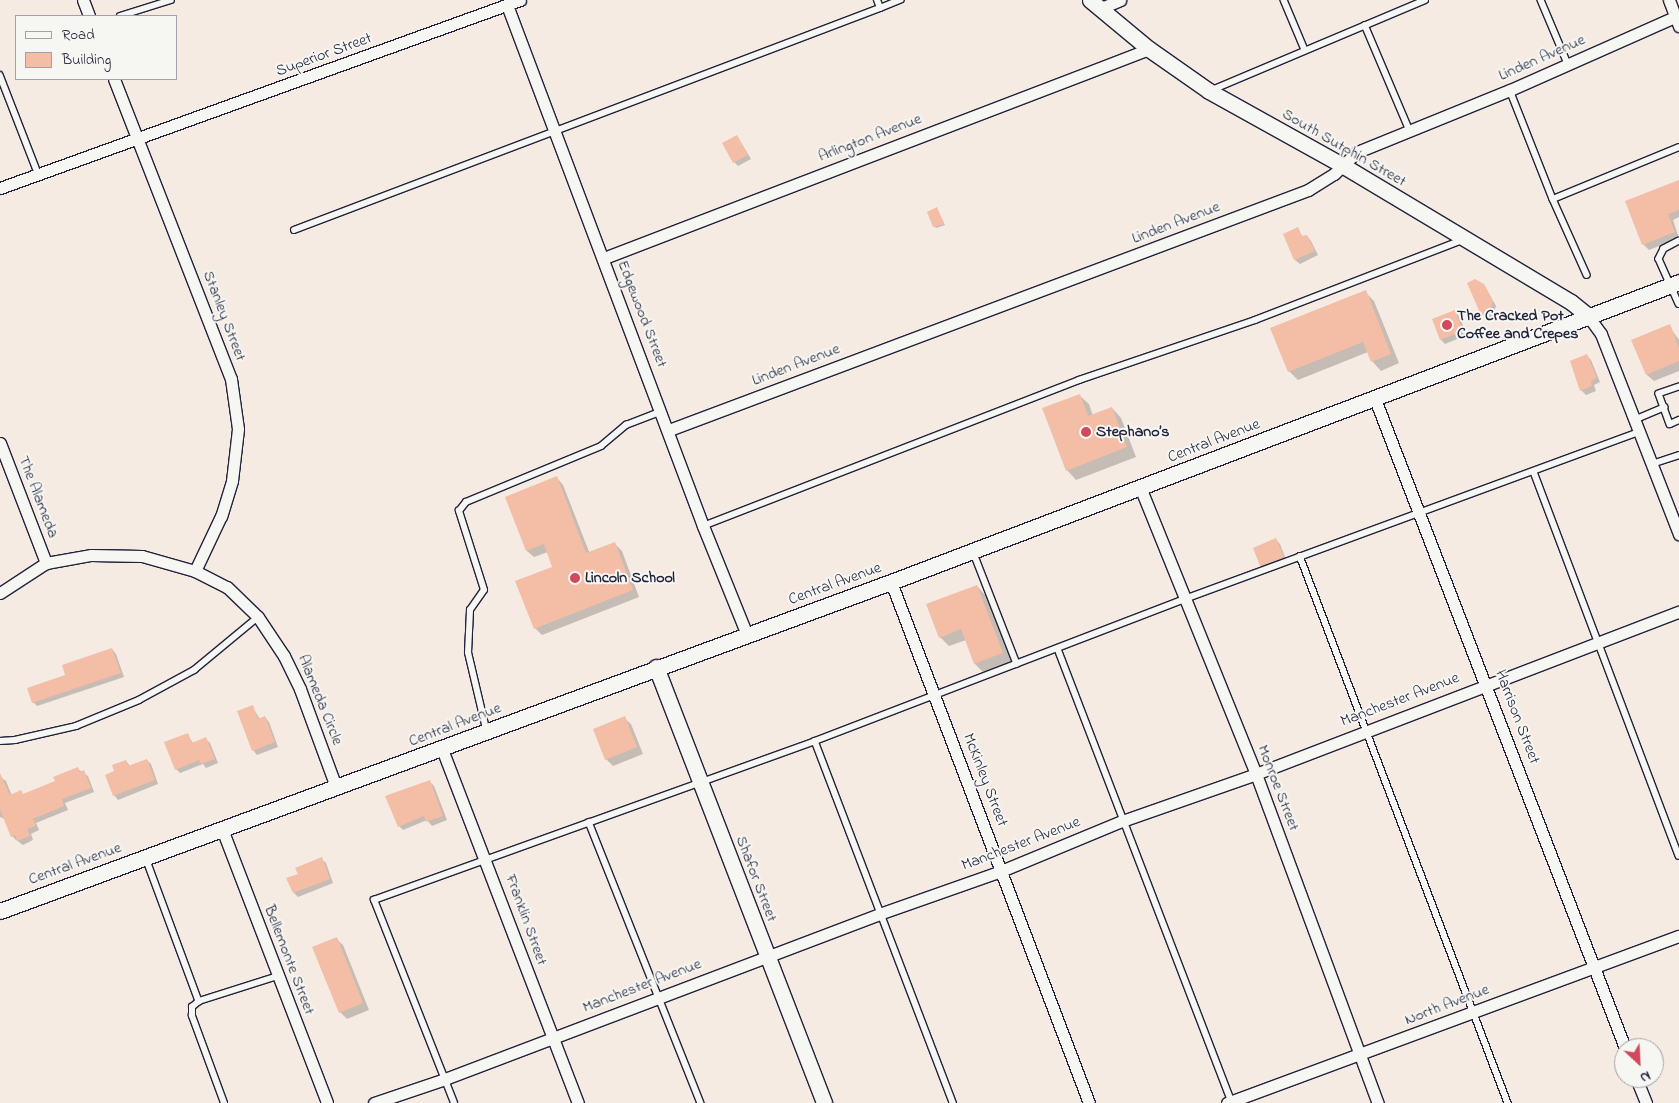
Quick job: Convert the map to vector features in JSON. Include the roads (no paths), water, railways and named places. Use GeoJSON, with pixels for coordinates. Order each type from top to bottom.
{"type":"FeatureCollection","features":[{"type":"Feature","properties":{"kind":"street"},"geometry":{"type":"LineString","coordinates":[[83,0],[89,15]]}},
{"type":"Feature","properties":{"kind":"street","name":"Superior Street"},"geometry":{"type":"LineString","coordinates":[[0,188],[248,100],[520,0]]}},
{"type":"Feature","properties":{"kind":"street"},"geometry":{"type":"LineString","coordinates":[[1094,4],[1120,0]]}},
{"type":"Feature","properties":{"kind":"street"},"geometry":{"type":"LineString","coordinates":[[1668,0],[1678,19]]}},
{"type":"Feature","properties":{"kind":"street","name":"South Sutphin Street"},"geometry":{"type":"LineString","coordinates":[[1094,4],[1149,49],[1209,91],[1342,165],[1464,240],[1571,302],[1588,316]]}},
{"type":"Feature","properties":{"kind":"street","name":"Edgewood Street"},"geometry":{"type":"LineString","coordinates":[[507,5],[553,131],[662,411],[703,526],[747,634]]}},
{"type":"Feature","properties":{"kind":"street","name":"Linden Avenue"},"geometry":{"type":"LineString","coordinates":[[669,430],[1308,190],[1334,174],[1357,152],[1678,19]]}},
{"type":"Feature","properties":{"kind":"street","name":"Arlington Avenue"},"geometry":{"type":"LineString","coordinates":[[604,258],[1149,49]]}},
{"type":"Feature","properties":{"kind":"street","name":"Stanley Street"},"geometry":{"type":"LineString","coordinates":[[114,80],[231,380],[238,429],[232,481],[221,516],[196,571]]}},
{"type":"Feature","properties":{"kind":"street","name":"Central Avenue"},"geometry":{"type":"LineString","coordinates":[[0,911],[974,551],[1674,283]]}},
{"type":"Feature","properties":{"kind":"street"},"geometry":{"type":"LineString","coordinates":[[1588,316],[1600,334],[1679,534]]}},
{"type":"Feature","properties":{"kind":"street","name":"Harrison Street"},"geometry":{"type":"LineString","coordinates":[[1375,399],[1487,685],[1621,1038]]}},
{"type":"Feature","properties":{"kind":"street","name":"The Alameda"},"geometry":{"type":"LineString","coordinates":[[0,443],[46,563]]}},
{"type":"Feature","properties":{"kind":"street","name":"Monroe Street"},"geometry":{"type":"LineString","coordinates":[[1140,487],[1256,774],[1378,1103]]}},
{"type":"Feature","properties":{"kind":"street","name":"Alameda Circle"},"geometry":{"type":"LineString","coordinates":[[0,592],[46,563],[91,556],[142,556],[196,571],[227,587],[258,617],[284,656],[296,681],[336,787]]}},
{"type":"Feature","properties":{"kind":"street","name":"McKinley Street"},"geometry":{"type":"LineString","coordinates":[[891,582],[1089,1103]]}},
{"type":"Feature","properties":{"kind":"street","name":"Manchester Avenue"},"geometry":{"type":"LineString","coordinates":[[374,1103],[1001,870],[1122,821],[1256,774],[1365,730],[1679,612]]}},
{"type":"Feature","properties":{"kind":"street","name":"Shafor Street"},"geometry":{"type":"LineString","coordinates":[[656,667],[824,1103]]}},
{"type":"Feature","properties":{"kind":"street","name":"Franklin Street"},"geometry":{"type":"LineString","coordinates":[[442,748],[578,1103]]}},
{"type":"Feature","properties":{"kind":"street","name":"Bellemonte Street"},"geometry":{"type":"LineString","coordinates":[[222,829],[327,1103]]}},
{"type":"Feature","properties":{"kind":"street","name":"North Avenue"},"geometry":{"type":"LineString","coordinates":[[1230,1102],[1679,936]]}},
{"type":"Feature","properties":{"kind":"street"},"geometry":{"type":"LineString","coordinates":[[1640,1088],[1646,1103]]}},
{"type":"Feature","properties":{"kind":"lane"},"geometry":{"type":"LineString","coordinates":[[123,15],[171,0]]}},
{"type":"Feature","properties":{"kind":"lane"},"geometry":{"type":"LineString","coordinates":[[877,0],[880,8]]}},
{"type":"Feature","properties":{"kind":"lane"},"geometry":{"type":"LineString","coordinates":[[294,230],[900,0]]}},
{"type":"Feature","properties":{"kind":"lane"},"geometry":{"type":"LineString","coordinates":[[1284,0],[1305,50]]}},
{"type":"Feature","properties":{"kind":"lane"},"geometry":{"type":"LineString","coordinates":[[1209,91],[1425,0]]}},
{"type":"Feature","properties":{"kind":"lane"},"geometry":{"type":"LineString","coordinates":[[1542,0],[1568,64]]}},
{"type":"Feature","properties":{"kind":"lane"},"geometry":{"type":"LineString","coordinates":[[1365,25],[1410,131]]}},
{"type":"Feature","properties":{"kind":"lane"},"geometry":{"type":"LineString","coordinates":[[0,75],[38,173]]}},
{"type":"Feature","properties":{"kind":"lane"},"geometry":{"type":"LineString","coordinates":[[1510,90],[1553,199],[1586,275]]}},
{"type":"Feature","properties":{"kind":"lane"},"geometry":{"type":"LineString","coordinates":[[1553,199],[1679,147]]}},
{"type":"Feature","properties":{"kind":"lane"},"geometry":{"type":"LineString","coordinates":[[703,526],[1071,383],[1255,320],[1464,240]]}},
{"type":"Feature","properties":{"kind":"lane"},"geometry":{"type":"LineString","coordinates":[[1679,241],[1664,249],[1659,259],[1674,283],[1679,304]]}},
{"type":"Feature","properties":{"kind":"lane"},"geometry":{"type":"LineString","coordinates":[[1679,387],[1659,394],[1670,424],[1679,420]]}},
{"type":"Feature","properties":{"kind":"lane"},"geometry":{"type":"LineString","coordinates":[[1634,420],[1664,407]]}},
{"type":"Feature","properties":{"kind":"lane"},"geometry":{"type":"LineString","coordinates":[[487,731],[468,653],[470,610],[484,590],[459,511],[466,502],[601,446],[626,425],[662,411]]}},
{"type":"Feature","properties":{"kind":"lane"},"geometry":{"type":"LineString","coordinates":[[454,1103],[374,900],[815,742],[935,694],[1058,649],[1185,599],[1639,432]]}},
{"type":"Feature","properties":{"kind":"lane"},"geometry":{"type":"LineString","coordinates":[[1652,464],[1679,455]]}},
{"type":"Feature","properties":{"kind":"lane"},"geometry":{"type":"LineString","coordinates":[[1534,472],[1679,856]]}},
{"type":"Feature","properties":{"kind":"lane"},"geometry":{"type":"LineString","coordinates":[[974,551],[1017,664]]}},
{"type":"Feature","properties":{"kind":"lane"},"geometry":{"type":"LineString","coordinates":[[1300,556],[1508,1103]]}},
{"type":"Feature","properties":{"kind":"lane"},"geometry":{"type":"LineString","coordinates":[[0,742],[76,726],[139,700],[194,670],[258,617]]}},
{"type":"Feature","properties":{"kind":"lane"},"geometry":{"type":"LineString","coordinates":[[1058,649],[1230,1102]]}},
{"type":"Feature","properties":{"kind":"lane"},"geometry":{"type":"LineString","coordinates":[[815,742],[879,914],[953,1103]]}},
{"type":"Feature","properties":{"kind":"lane"},"geometry":{"type":"LineString","coordinates":[[589,822],[660,996],[701,1103]]}},
{"type":"Feature","properties":{"kind":"lane"},"geometry":{"type":"LineString","coordinates":[[145,856],[199,1001]]}},
{"type":"Feature","properties":{"kind":"lane"},"geometry":{"type":"LineString","coordinates":[[224,1103],[192,1016],[192,1007],[199,1001],[278,976]]}},
{"type":"Feature","properties":{"kind":"place","name":"The Cracked Pot Coffee and Crepes"},"geometry":{"type":"Point","coordinates":[1447,325]}},
{"type":"Feature","properties":{"kind":"place","name":"Stephano’s"},"geometry":{"type":"Point","coordinates":[1086,432]}},
{"type":"Feature","properties":{"kind":"place","name":"Lincoln School"},"geometry":{"type":"Point","coordinates":[575,578]}}]}
